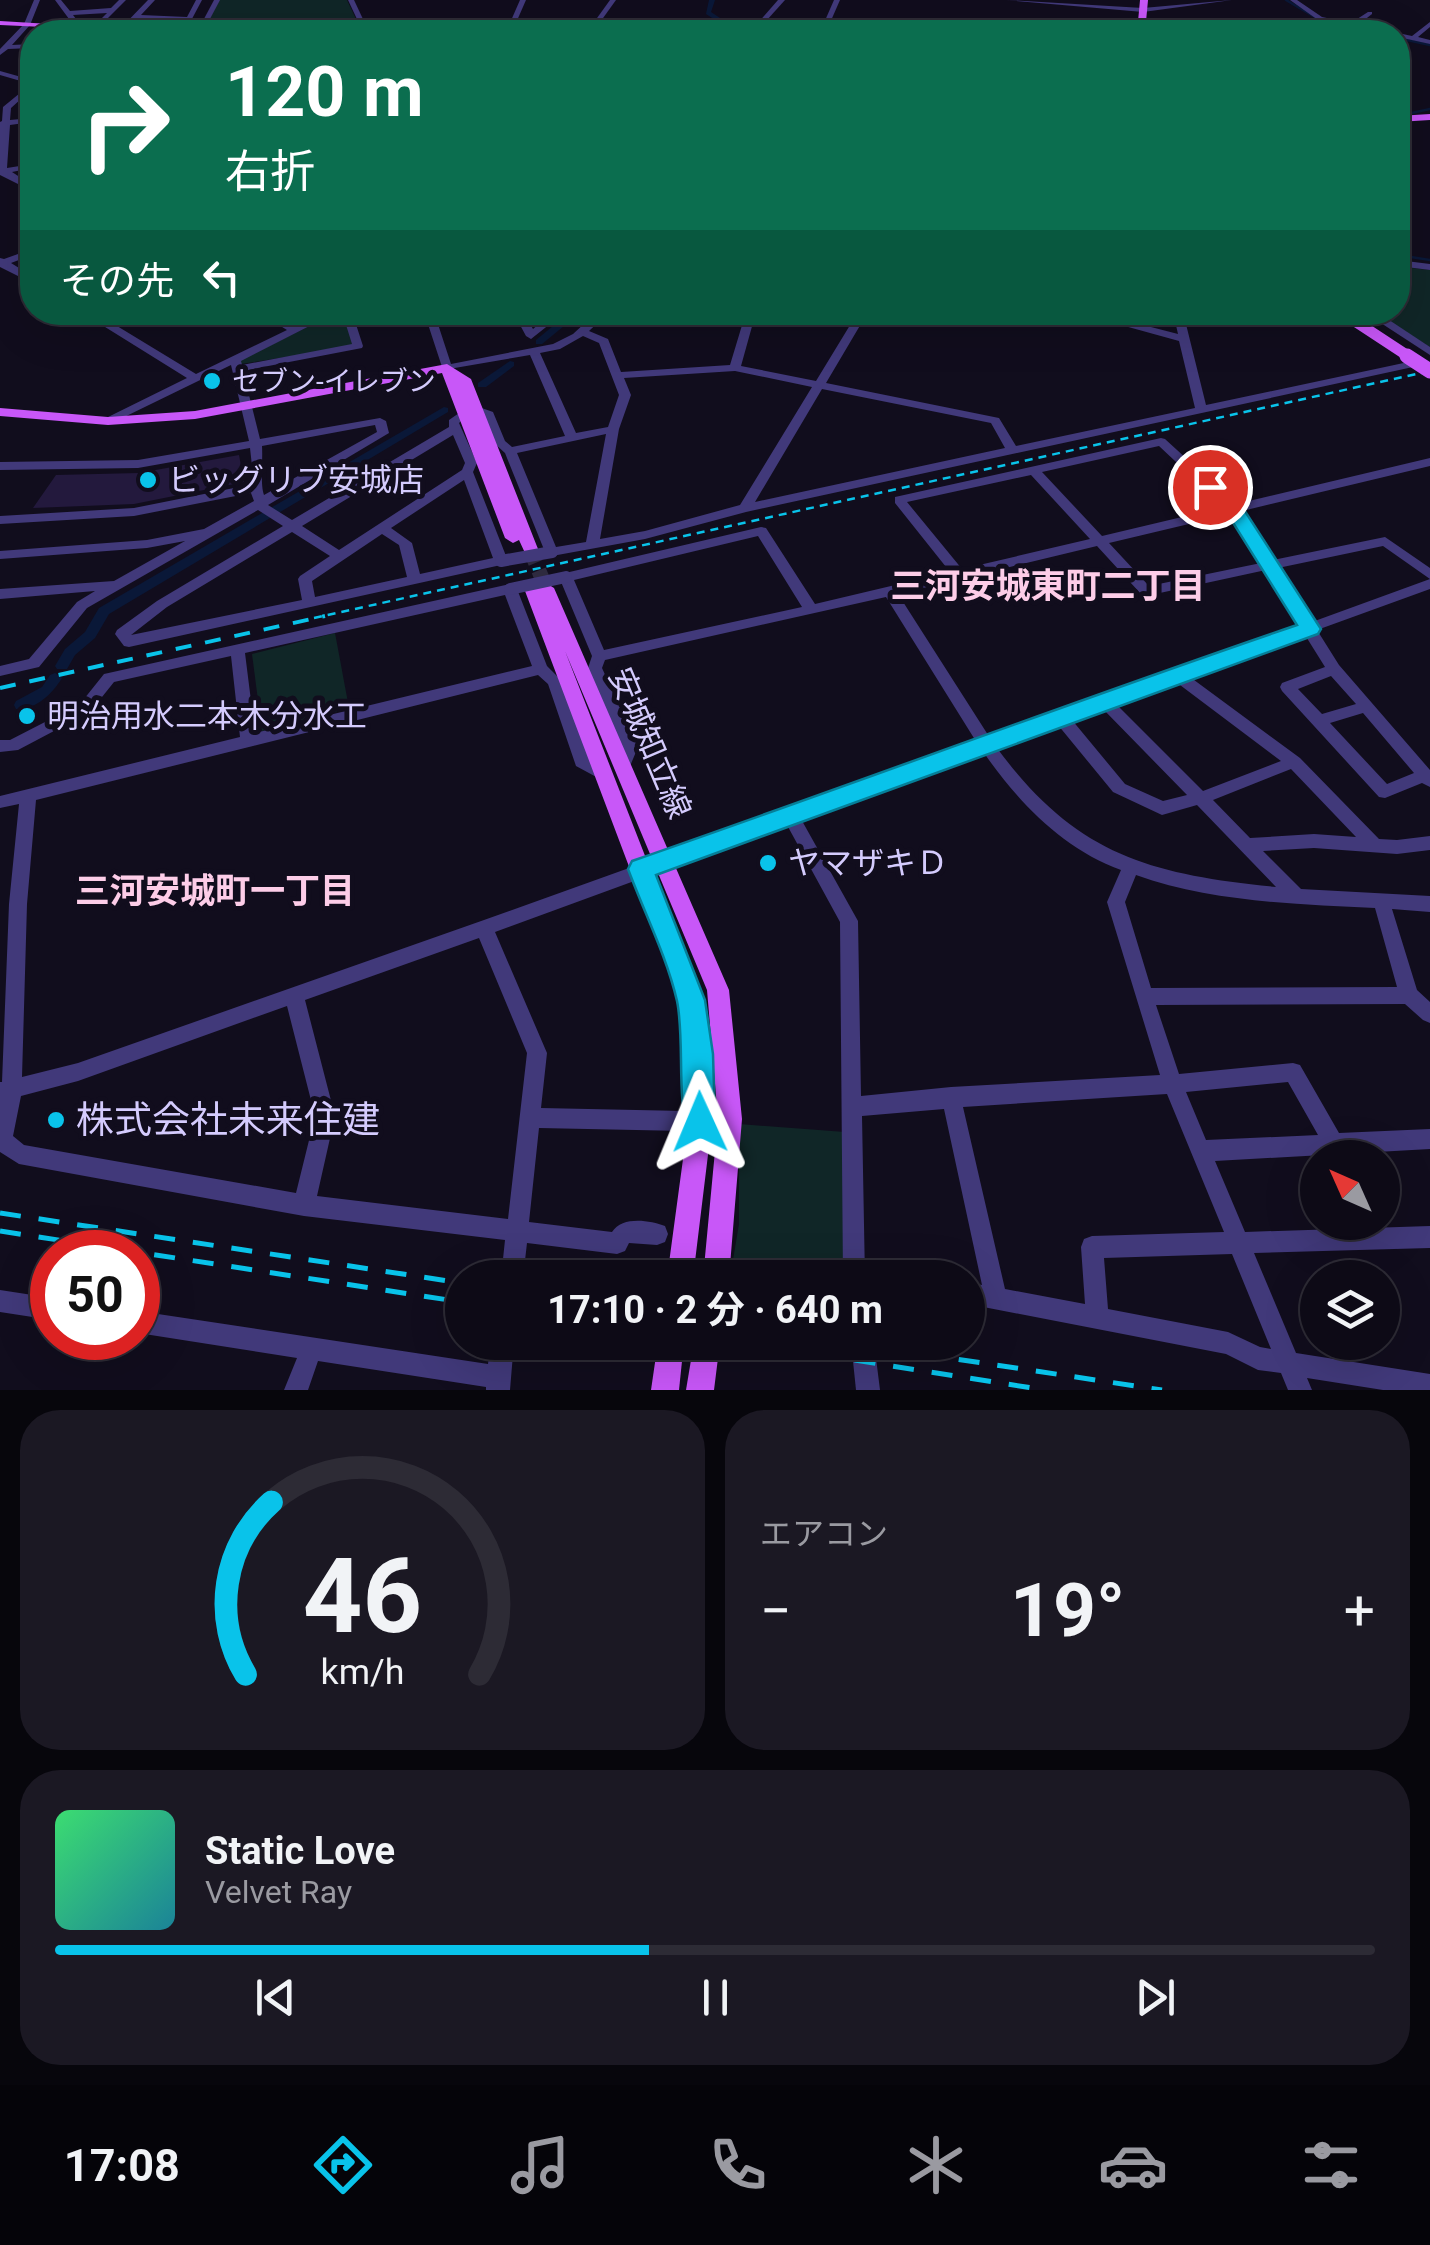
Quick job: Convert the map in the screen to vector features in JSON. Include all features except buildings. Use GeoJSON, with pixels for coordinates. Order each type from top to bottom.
{"type":"FeatureCollection","features":[{"type":"Feature","properties":{"kind":"main road"},"geometry":{"type":"LineString","coordinates":[[1359,325],[1430,371]]}},
{"type":"Feature","properties":{"kind":"main road"},"geometry":{"type":"LineString","coordinates":[[1373,325],[1430,361]]}},
{"type":"Feature","properties":{"kind":"main road"},"geometry":{"type":"LineString","coordinates":[[0,412],[108,421],[195,415],[447,368],[524,551]]}},
{"type":"Feature","properties":{"kind":"main road","name":"安城知立線"},"geometry":{"type":"LineString","coordinates":[[548,585],[641,869],[690,1000],[698,1054],[700,1122],[682,1260]]}},
{"type":"Feature","properties":{"kind":"main road","name":"安城知立線"},"geometry":{"type":"LineString","coordinates":[[611,770],[662,861],[718,990],[730,1120],[718,1260]]}},
{"type":"Feature","properties":{"kind":"main road"},"geometry":{"type":"LineString","coordinates":[[665,1390],[669,1360]]}},
{"type":"Feature","properties":{"kind":"main road"},"geometry":{"type":"LineString","coordinates":[[700,1390],[704,1360]]}},
{"type":"Feature","properties":{"kind":"street"},"geometry":{"type":"LineString","coordinates":[[58,0],[75,20]]}},
{"type":"Feature","properties":{"kind":"street"},"geometry":{"type":"LineString","coordinates":[[72,12],[78,0]]}},
{"type":"Feature","properties":{"kind":"street"},"geometry":{"type":"LineString","coordinates":[[104,20],[123,0]]}},
{"type":"Feature","properties":{"kind":"street"},"geometry":{"type":"LineString","coordinates":[[133,20],[152,0]]}},
{"type":"Feature","properties":{"kind":"street"},"geometry":{"type":"LineString","coordinates":[[136,17],[189,19],[198,0]]}},
{"type":"Feature","properties":{"kind":"street"},"geometry":{"type":"LineString","coordinates":[[764,20],[782,0]]}},
{"type":"Feature","properties":{"kind":"street"},"geometry":{"type":"LineString","coordinates":[[1009,0],[1147,5],[1230,0]]}},
{"type":"Feature","properties":{"kind":"street"},"geometry":{"type":"LineString","coordinates":[[1292,0],[1325,20]]}},
{"type":"Feature","properties":{"kind":"street"},"geometry":{"type":"LineString","coordinates":[[72,12],[115,10]]}},
{"type":"Feature","properties":{"kind":"street"},"geometry":{"type":"LineString","coordinates":[[1360,20],[1370,12]]}},
{"type":"Feature","properties":{"kind":"street"},"geometry":{"type":"LineString","coordinates":[[1412,38],[1430,24]]}},
{"type":"Feature","properties":{"kind":"street"},"geometry":{"type":"LineString","coordinates":[[1412,38],[1430,42]]}},
{"type":"Feature","properties":{"kind":"street"},"geometry":{"type":"LineString","coordinates":[[2,172],[8,137],[2,124],[7,107],[20,94]]}},
{"type":"Feature","properties":{"kind":"street"},"geometry":{"type":"LineString","coordinates":[[0,96],[16,97]]}},
{"type":"Feature","properties":{"kind":"street"},"geometry":{"type":"LineString","coordinates":[[107,325],[195,378]]}},
{"type":"Feature","properties":{"kind":"street"},"geometry":{"type":"LineString","coordinates":[[286,325],[295,330]]}},
{"type":"Feature","properties":{"kind":"street"},"geometry":{"type":"LineString","coordinates":[[236,364],[305,325]]}},
{"type":"Feature","properties":{"kind":"street"},"geometry":{"type":"LineString","coordinates":[[108,421],[195,378],[236,364],[358,346],[352,325]]}},
{"type":"Feature","properties":{"kind":"street"},"geometry":{"type":"LineString","coordinates":[[432,325],[447,368],[556,347],[588,325]]}},
{"type":"Feature","properties":{"kind":"street"},"geometry":{"type":"LineString","coordinates":[[525,325],[531,336],[544,325]]}},
{"type":"Feature","properties":{"kind":"street"},"geometry":{"type":"LineString","coordinates":[[735,368],[747,325]]}},
{"type":"Feature","properties":{"kind":"street"},"geometry":{"type":"LineString","coordinates":[[745,508],[856,325]]}},
{"type":"Feature","properties":{"kind":"street"},"geometry":{"type":"LineString","coordinates":[[1130,325],[1185,339]]}},
{"type":"Feature","properties":{"kind":"street"},"geometry":{"type":"LineString","coordinates":[[1181,325],[1201,410]]}},
{"type":"Feature","properties":{"kind":"street"},"geometry":{"type":"LineString","coordinates":[[1358,325],[1413,364]]}},
{"type":"Feature","properties":{"kind":"street"},"geometry":{"type":"LineString","coordinates":[[1389,325],[1430,352]]}},
{"type":"Feature","properties":{"kind":"street"},"geometry":{"type":"LineString","coordinates":[[582,332],[604,341],[625,395],[613,429],[592,545]]}},
{"type":"Feature","properties":{"kind":"street"},"geometry":{"type":"LineString","coordinates":[[534,351],[572,438]]}},
{"type":"Feature","properties":{"kind":"street"},"geometry":{"type":"LineString","coordinates":[[552,552],[510,451],[500,443],[489,414],[465,417],[162,604],[122,634],[128,642],[414,579],[592,545],[745,508],[1430,361]]}},
{"type":"Feature","properties":{"kind":"street"},"geometry":{"type":"LineString","coordinates":[[236,364],[256,446],[255,488],[266,509],[338,556]]}},
{"type":"Feature","properties":{"kind":"street"},"geometry":{"type":"LineString","coordinates":[[620,375],[735,368],[819,384],[994,420],[1012,450]]}},
{"type":"Feature","properties":{"kind":"street"},"geometry":{"type":"LineString","coordinates":[[309,603],[304,579],[467,472],[471,463],[465,417]]}},
{"type":"Feature","properties":{"kind":"street"},"geometry":{"type":"LineString","coordinates":[[0,466],[138,464],[380,421],[384,432],[266,509],[216,530],[82,605],[34,663],[0,671]]}},
{"type":"Feature","properties":{"kind":"street"},"geometry":{"type":"LineString","coordinates":[[510,451],[613,429]]}},
{"type":"Feature","properties":{"kind":"street"},"geometry":{"type":"LineString","coordinates":[[958,573],[899,500],[1161,442],[1234,509],[1334,670],[1428,778],[1385,792],[1287,687],[1334,670]]}},
{"type":"Feature","properties":{"kind":"street"},"geometry":{"type":"LineString","coordinates":[[599,656],[811,610],[1430,462]]}},
{"type":"Feature","properties":{"kind":"street"},"geometry":{"type":"LineString","coordinates":[[1034,471],[1146,591],[1385,541],[1430,575]]}},
{"type":"Feature","properties":{"kind":"street"},"geometry":{"type":"LineString","coordinates":[[467,472],[501,561]]}},
{"type":"Feature","properties":{"kind":"street"},"geometry":{"type":"LineString","coordinates":[[0,520],[134,512],[255,488]]}},
{"type":"Feature","properties":{"kind":"street"},"geometry":{"type":"LineString","coordinates":[[382,528],[405,543],[414,579]]}},
{"type":"Feature","properties":{"kind":"street"},"geometry":{"type":"LineString","coordinates":[[0,554],[146,544],[216,530]]}},
{"type":"Feature","properties":{"kind":"street"},"geometry":{"type":"LineString","coordinates":[[0,746],[12,746],[85,708],[109,678],[510,589],[548,585],[761,531],[811,610]]}},
{"type":"Feature","properties":{"kind":"street"},"geometry":{"type":"LineString","coordinates":[[6,1091],[78,1072],[294,996],[1430,584]]}},
{"type":"Feature","properties":{"kind":"street"},"geometry":{"type":"LineString","coordinates":[[0,594],[122,585]]}},
{"type":"Feature","properties":{"kind":"street"},"geometry":{"type":"LineString","coordinates":[[548,585],[599,656]]}},
{"type":"Feature","properties":{"kind":"street"},"geometry":{"type":"LineString","coordinates":[[510,589],[541,669],[556,682],[582,762],[611,770],[630,747],[595,668],[599,656]]}},
{"type":"Feature","properties":{"kind":"street"},"geometry":{"type":"LineString","coordinates":[[889,590],[988,743],[1028,795],[1076,839],[1131,867],[1194,885],[1430,904]]}},
{"type":"Feature","properties":{"kind":"street"},"geometry":{"type":"LineString","coordinates":[[237,649],[248,741]]}},
{"type":"Feature","properties":{"kind":"street"},"geometry":{"type":"LineString","coordinates":[[0,802],[541,669]]}},
{"type":"Feature","properties":{"kind":"street"},"geometry":{"type":"LineString","coordinates":[[1178,676],[1294,762],[1376,847]]}},
{"type":"Feature","properties":{"kind":"street"},"geometry":{"type":"LineString","coordinates":[[1103,700],[1294,892]]}},
{"type":"Feature","properties":{"kind":"street"},"geometry":{"type":"LineString","coordinates":[[1319,722],[1366,707]]}},
{"type":"Feature","properties":{"kind":"street"},"geometry":{"type":"LineString","coordinates":[[1060,716],[1119,788],[1162,808],[1201,798],[1294,762]]}},
{"type":"Feature","properties":{"kind":"street"},"geometry":{"type":"LineString","coordinates":[[28,796],[9,906],[2,1140],[20,1154],[304,1205],[616,1243],[624,1232],[657,1234]]}},
{"type":"Feature","properties":{"kind":"street"},"geometry":{"type":"LineString","coordinates":[[792,818],[849,921],[859,1260]]}},
{"type":"Feature","properties":{"kind":"street"},"geometry":{"type":"LineString","coordinates":[[1246,845],[1314,841],[1376,847],[1430,843]]}},
{"type":"Feature","properties":{"kind":"street"},"geometry":{"type":"LineString","coordinates":[[1131,867],[1116,902],[1145,998],[1174,1087],[1280,1344],[1292,1362],[1300,1390]]}},
{"type":"Feature","properties":{"kind":"street"},"geometry":{"type":"LineString","coordinates":[[1381,900],[1409,996],[1430,1014]]}},
{"type":"Feature","properties":{"kind":"street"},"geometry":{"type":"LineString","coordinates":[[484,928],[537,1053],[515,1260]]}},
{"type":"Feature","properties":{"kind":"street"},"geometry":{"type":"LineString","coordinates":[[294,996],[325,1116],[304,1205]]}},
{"type":"Feature","properties":{"kind":"street"},"geometry":{"type":"LineString","coordinates":[[1145,998],[1409,996]]}},
{"type":"Feature","properties":{"kind":"street"},"geometry":{"type":"LineString","coordinates":[[852,1107],[951,1097],[1174,1087],[1292,1072],[1333,1140]]}},
{"type":"Feature","properties":{"kind":"street"},"geometry":{"type":"LineString","coordinates":[[951,1097],[996,1298]]}},
{"type":"Feature","properties":{"kind":"street"},"geometry":{"type":"LineString","coordinates":[[530,1118],[684,1121]]}},
{"type":"Feature","properties":{"kind":"street"},"geometry":{"type":"LineString","coordinates":[[1382,1140],[1430,1138]]}},
{"type":"Feature","properties":{"kind":"street"},"geometry":{"type":"LineString","coordinates":[[1200,1151],[1300,1144]]}},
{"type":"Feature","properties":{"kind":"street"},"geometry":{"type":"LineString","coordinates":[[1097,1316],[1092,1247],[1430,1238]]}},
{"type":"Feature","properties":{"kind":"street"},"geometry":{"type":"LineString","coordinates":[[985,1296],[1228,1343],[1258,1358],[1430,1386]]}},
{"type":"Feature","properties":{"kind":"street"},"geometry":{"type":"LineString","coordinates":[[0,1300],[30,1305]]}},
{"type":"Feature","properties":{"kind":"street"},"geometry":{"type":"LineString","coordinates":[[160,1326],[498,1384]]}},
{"type":"Feature","properties":{"kind":"street"},"geometry":{"type":"LineString","coordinates":[[296,1390],[311,1350]]}},
{"type":"Feature","properties":{"kind":"street"},"geometry":{"type":"LineString","coordinates":[[864,1360],[868,1390]]}},
{"type":"Feature","properties":{"kind":"green space"},"geometry":{"type":"Polygon","coordinates":[[[218,0],[347,0],[356,20],[209,20],[218,0]]]}},
{"type":"Feature","properties":{"kind":"green space"},"geometry":{"type":"Polygon","coordinates":[[[1410,268],[1430,270],[1430,347],[1395,325],[1410,325],[1410,268]]]}},
{"type":"Feature","properties":{"kind":"green space"},"geometry":{"type":"Polygon","coordinates":[[[311,325],[348,325],[354,343],[350,347],[241,364],[240,360],[311,325]]]}},
{"type":"Feature","properties":{"kind":"green space"},"geometry":{"type":"Polygon","coordinates":[[[335,633],[349,708],[262,731],[252,654],[335,633]]]}},
{"type":"Feature","properties":{"kind":"green space"},"geometry":{"type":"Polygon","coordinates":[[[739,1124],[845,1132],[849,1260],[733,1260],[739,1224],[739,1124]]]}},
{"type":"Feature","properties":{"kind":"waterway"},"geometry":{"type":"LineString","coordinates":[[712,0],[708,13],[719,20]]}},
{"type":"Feature","properties":{"kind":"waterway"},"geometry":{"type":"LineString","coordinates":[[1286,0],[1320,20]]}},
{"type":"Feature","properties":{"kind":"waterway"},"geometry":{"type":"LineString","coordinates":[[1410,41],[1430,45]]}},
{"type":"Feature","properties":{"kind":"waterway"},"geometry":{"type":"LineString","coordinates":[[1410,113],[1430,109]]}},
{"type":"Feature","properties":{"kind":"waterway"},"geometry":{"type":"LineString","coordinates":[[1410,257],[1430,260]]}},
{"type":"Feature","properties":{"kind":"waterway"},"geometry":{"type":"LineString","coordinates":[[539,342],[561,325]]}},
{"type":"Feature","properties":{"kind":"waterway"},"geometry":{"type":"LineString","coordinates":[[482,385],[510,364]]}},
{"type":"Feature","properties":{"kind":"waterway"},"geometry":{"type":"LineString","coordinates":[[62,666],[70,652],[90,635],[104,611],[444,410]]}},
{"type":"Feature","properties":{"kind":"waterway"},"geometry":{"type":"LineString","coordinates":[[21,705],[47,691],[55,678]]}},
{"type":"Feature","properties":{"kind":"tunnel"},"geometry":{"type":"LineString","coordinates":[[530,549],[546,588]]}},
{"type":"Feature","properties":{"kind":"railway"},"geometry":{"type":"LineString","coordinates":[[314,618],[1430,371]]}},
{"type":"Feature","properties":{"kind":"railway"},"geometry":{"type":"LineString","coordinates":[[0,688],[325,616]]}},
{"type":"Feature","properties":{"kind":"railway"},"geometry":{"type":"LineString","coordinates":[[0,1213],[445,1280]]}},
{"type":"Feature","properties":{"kind":"railway"},"geometry":{"type":"LineString","coordinates":[[0,1231],[445,1299]]}},
{"type":"Feature","properties":{"kind":"railway"},"geometry":{"type":"LineString","coordinates":[[854,1360],[1045,1390]]}},
{"type":"Feature","properties":{"kind":"railway"},"geometry":{"type":"LineString","coordinates":[[963,1360],[1162,1390]]}},
{"type":"Feature","properties":{"kind":"place","name":"セブン-イレブン"},"geometry":{"type":"Point","coordinates":[212,381]}},
{"type":"Feature","properties":{"kind":"place","name":"ビッグリブ安城店"},"geometry":{"type":"Point","coordinates":[148,480]}},
{"type":"Feature","properties":{"kind":"place","name":"明治用水二本木分水工"},"geometry":{"type":"Point","coordinates":[27,716]}},
{"type":"Feature","properties":{"kind":"place","name":"ヤマザキＤ"},"geometry":{"type":"Point","coordinates":[768,863]}},
{"type":"Feature","properties":{"kind":"place","name":"株式会社未来住建"},"geometry":{"type":"Point","coordinates":[56,1120]}},
{"type":"Feature","properties":{"kind":"district","name":"三河安城東町二丁目"},"geometry":{"type":"Point","coordinates":[1048,586]}},
{"type":"Feature","properties":{"kind":"district","name":"三河安城町一丁目"},"geometry":{"type":"Point","coordinates":[215,891]}},
{"type":"Feature","properties":{"kind":"route"},"geometry":{"type":"LineString","coordinates":[[700,1122],[698,1054],[690,1000],[641,869],[792,818],[1103,700],[1310,629],[1234,509],[1210,487]]}}]}
